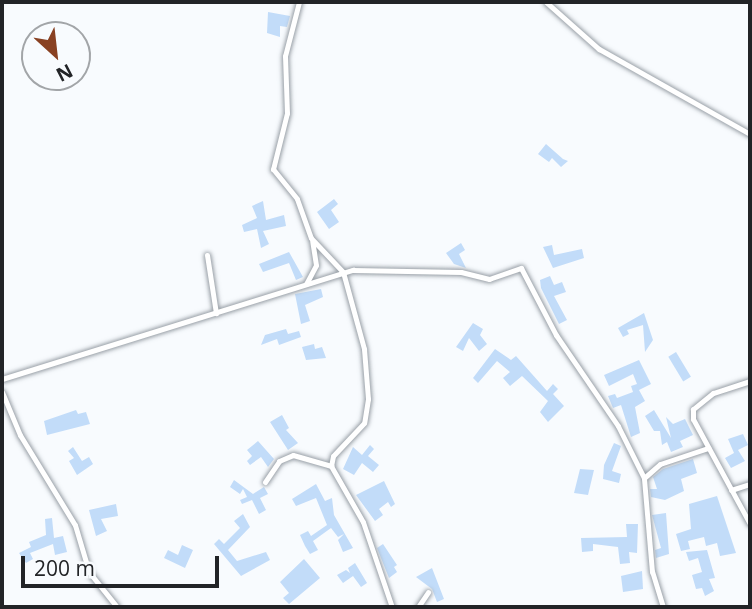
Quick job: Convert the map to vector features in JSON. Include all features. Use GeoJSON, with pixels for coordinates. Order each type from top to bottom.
{"type":"FeatureCollection","features":[{"type":"Feature","properties":{"kind":"street"},"geometry":{"type":"LineString","coordinates":[[299,2],[285,56],[288,113],[272,163],[297,199],[311,238],[316,265],[306,285]]}},
{"type":"Feature","properties":{"kind":"street"},"geometry":{"type":"LineString","coordinates":[[546,2],[599,49],[750,134]]}},
{"type":"Feature","properties":{"kind":"street"},"geometry":{"type":"LineString","coordinates":[[311,238],[343,272],[364,349],[368,399],[364,423],[333,456],[331,466],[363,522],[392,607]]}},
{"type":"Feature","properties":{"kind":"street"},"geometry":{"type":"LineString","coordinates":[[208,255],[216,313]]}},
{"type":"Feature","properties":{"kind":"street"},"geometry":{"type":"LineString","coordinates":[[3,377],[343,272],[461,272],[489,279],[521,268],[556,335],[618,426],[644,478],[652,572],[663,607]]}},
{"type":"Feature","properties":{"kind":"street"},"geometry":{"type":"LineString","coordinates":[[750,381],[713,393],[693,409],[708,448],[750,524]]}},
{"type":"Feature","properties":{"kind":"street"},"geometry":{"type":"LineString","coordinates":[[2,392],[20,435],[75,525],[89,572],[117,607]]}},
{"type":"Feature","properties":{"kind":"street"},"geometry":{"type":"LineString","coordinates":[[644,478],[660,464],[708,448]]}},
{"type":"Feature","properties":{"kind":"street"},"geometry":{"type":"LineString","coordinates":[[265,482],[279,461],[293,455],[331,466]]}},
{"type":"Feature","properties":{"kind":"street"},"geometry":{"type":"LineString","coordinates":[[731,490],[750,484]]}},
{"type":"Feature","properties":{"kind":"street"},"geometry":{"type":"LineString","coordinates":[[418,607],[428,592]]}},
{"type":"Feature","properties":{"kind":"building"},"geometry":{"type":"Polygon","coordinates":[[[268,12],[290,16],[287,27],[280,26],[280,37],[267,33],[268,12]]]}},
{"type":"Feature","properties":{"kind":"building"},"geometry":{"type":"Polygon","coordinates":[[[546,144],[568,161],[561,167],[552,158],[549,162],[538,154],[546,144]]]}},
{"type":"Feature","properties":{"kind":"building"},"geometry":{"type":"Polygon","coordinates":[[[334,199],[338,204],[331,210],[339,222],[329,229],[317,212],[334,199]]]}},
{"type":"Feature","properties":{"kind":"building"},"geometry":{"type":"Polygon","coordinates":[[[263,201],[266,220],[284,215],[286,226],[263,231],[269,244],[261,248],[257,229],[244,232],[242,225],[257,218],[252,206],[263,201]]]}},
{"type":"Feature","properties":{"kind":"building"},"geometry":{"type":"Polygon","coordinates":[[[461,243],[465,250],[459,254],[466,268],[454,264],[446,253],[461,243]]]}},
{"type":"Feature","properties":{"kind":"building"},"geometry":{"type":"Polygon","coordinates":[[[552,245],[554,255],[582,249],[584,258],[553,268],[543,247],[552,245]]]}},
{"type":"Feature","properties":{"kind":"building"},"geometry":{"type":"Polygon","coordinates":[[[289,252],[303,277],[296,280],[289,263],[263,272],[259,264],[289,252]]]}},
{"type":"Feature","properties":{"kind":"building"},"geometry":{"type":"Polygon","coordinates":[[[550,276],[554,285],[562,282],[566,292],[554,296],[567,320],[559,324],[541,288],[540,280],[550,276]]]}},
{"type":"Feature","properties":{"kind":"building"},"geometry":{"type":"Polygon","coordinates":[[[321,289],[323,297],[305,305],[310,321],[301,324],[295,294],[321,289]]]}},
{"type":"Feature","properties":{"kind":"building"},"geometry":{"type":"Polygon","coordinates":[[[644,313],[653,340],[645,352],[643,325],[627,330],[629,334],[623,337],[618,328],[644,313]]]}},
{"type":"Feature","properties":{"kind":"building"},"geometry":{"type":"Polygon","coordinates":[[[473,323],[483,329],[480,335],[487,344],[479,351],[469,338],[463,351],[456,347],[473,323]]]}},
{"type":"Feature","properties":{"kind":"building"},"geometry":{"type":"Polygon","coordinates":[[[286,329],[288,334],[299,331],[301,337],[279,345],[277,339],[261,345],[265,335],[286,329]]]}},
{"type":"Feature","properties":{"kind":"building"},"geometry":{"type":"Polygon","coordinates":[[[314,344],[315,349],[322,347],[326,358],[306,360],[302,347],[314,344]]]}},
{"type":"Feature","properties":{"kind":"building"},"geometry":{"type":"Polygon","coordinates":[[[495,349],[511,360],[516,356],[547,391],[553,384],[558,389],[553,394],[564,406],[548,422],[540,412],[548,401],[522,376],[510,386],[503,378],[510,372],[497,361],[478,383],[473,378],[495,349]]]}},
{"type":"Feature","properties":{"kind":"building"},"geometry":{"type":"Polygon","coordinates":[[[676,352],[691,377],[683,381],[668,357],[676,352]]]}},
{"type":"Feature","properties":{"kind":"building"},"geometry":{"type":"Polygon","coordinates":[[[639,360],[651,384],[639,390],[645,401],[635,407],[640,433],[631,437],[621,405],[613,408],[608,396],[615,394],[617,398],[633,392],[631,386],[637,384],[633,374],[609,386],[604,375],[639,360]]]}},
{"type":"Feature","properties":{"kind":"building"},"geometry":{"type":"Polygon","coordinates":[[[76,410],[78,414],[86,412],[90,424],[47,435],[44,421],[76,410]]]}},
{"type":"Feature","properties":{"kind":"building"},"geometry":{"type":"Polygon","coordinates":[[[654,410],[671,438],[666,417],[673,424],[685,419],[693,435],[680,441],[683,447],[671,452],[667,442],[662,445],[660,431],[654,431],[645,416],[654,410]]]}},
{"type":"Feature","properties":{"kind":"building"},"geometry":{"type":"Polygon","coordinates":[[[282,415],[289,428],[286,430],[298,443],[288,450],[270,422],[282,415]]]}},
{"type":"Feature","properties":{"kind":"building"},"geometry":{"type":"Polygon","coordinates":[[[743,434],[748,445],[738,450],[745,461],[731,468],[725,458],[734,453],[728,439],[743,434]]]}},
{"type":"Feature","properties":{"kind":"building"},"geometry":{"type":"Polygon","coordinates":[[[258,441],[274,459],[268,467],[261,457],[250,465],[247,461],[252,456],[247,450],[258,441]]]}},
{"type":"Feature","properties":{"kind":"building"},"geometry":{"type":"Polygon","coordinates":[[[614,443],[621,446],[612,471],[621,474],[619,483],[603,479],[604,465],[614,443]]]}},
{"type":"Feature","properties":{"kind":"building"},"geometry":{"type":"Polygon","coordinates":[[[370,445],[374,449],[368,456],[379,465],[373,472],[362,463],[354,475],[343,469],[353,447],[362,455],[370,445]]]}},
{"type":"Feature","properties":{"kind":"building"},"geometry":{"type":"Polygon","coordinates":[[[73,447],[82,461],[89,457],[93,464],[77,475],[69,461],[74,458],[68,451],[73,447]]]}},
{"type":"Feature","properties":{"kind":"building"},"geometry":{"type":"Polygon","coordinates":[[[693,459],[697,473],[681,479],[684,491],[665,500],[651,497],[650,489],[657,489],[653,477],[663,469],[693,459]]]}},
{"type":"Feature","properties":{"kind":"building"},"geometry":{"type":"Polygon","coordinates":[[[580,469],[594,470],[588,495],[574,493],[580,469]]]}},
{"type":"Feature","properties":{"kind":"building"},"geometry":{"type":"Polygon","coordinates":[[[234,480],[253,494],[264,487],[268,494],[260,498],[266,510],[259,514],[252,500],[242,504],[240,500],[247,497],[243,489],[240,494],[230,487],[234,480]]]}},
{"type":"Feature","properties":{"kind":"building"},"geometry":{"type":"Polygon","coordinates":[[[384,481],[395,504],[391,507],[388,502],[379,509],[383,515],[375,521],[356,495],[384,481]]]}},
{"type":"Feature","properties":{"kind":"building"},"geometry":{"type":"Polygon","coordinates":[[[316,484],[325,501],[332,498],[334,515],[353,548],[343,552],[338,540],[344,534],[338,537],[331,528],[313,541],[318,550],[310,554],[305,546],[300,535],[308,531],[311,536],[327,525],[316,498],[296,506],[292,499],[316,484]]]}},
{"type":"Feature","properties":{"kind":"building"},"geometry":{"type":"Polygon","coordinates":[[[717,496],[736,553],[720,556],[717,543],[706,546],[704,537],[688,541],[690,549],[681,551],[676,534],[691,529],[689,504],[717,496]]]}},
{"type":"Feature","properties":{"kind":"building"},"geometry":{"type":"Polygon","coordinates":[[[116,504],[118,516],[101,519],[107,531],[96,536],[89,510],[116,504]]]}},
{"type":"Feature","properties":{"kind":"building"},"geometry":{"type":"Polygon","coordinates":[[[666,513],[669,554],[656,558],[655,550],[661,548],[652,515],[666,513]]]}},
{"type":"Feature","properties":{"kind":"building"},"geometry":{"type":"Polygon","coordinates":[[[243,514],[250,527],[228,550],[237,561],[266,552],[270,560],[241,576],[214,544],[219,539],[224,544],[240,528],[234,521],[243,514]]]}},
{"type":"Feature","properties":{"kind":"building"},"geometry":{"type":"Polygon","coordinates":[[[52,518],[54,538],[63,536],[67,552],[55,555],[53,544],[30,553],[33,559],[26,563],[19,553],[31,547],[29,542],[46,535],[45,519],[52,518]]]}},
{"type":"Feature","properties":{"kind":"building"},"geometry":{"type":"Polygon","coordinates":[[[626,524],[638,524],[637,553],[629,552],[630,563],[620,564],[618,547],[593,544],[593,551],[582,552],[581,538],[627,537],[626,524]]]}},
{"type":"Feature","properties":{"kind":"building"},"geometry":{"type":"Polygon","coordinates":[[[383,544],[397,565],[394,567],[397,572],[389,578],[377,548],[383,544]]]}},
{"type":"Feature","properties":{"kind":"building"},"geometry":{"type":"Polygon","coordinates":[[[182,545],[193,550],[185,568],[164,558],[168,550],[178,555],[182,545]]]}},
{"type":"Feature","properties":{"kind":"building"},"geometry":{"type":"Polygon","coordinates":[[[707,550],[715,578],[709,579],[714,591],[705,596],[702,588],[696,589],[692,575],[702,572],[698,558],[689,561],[686,552],[707,550]]]}},
{"type":"Feature","properties":{"kind":"building"},"geometry":{"type":"Polygon","coordinates":[[[304,559],[320,578],[289,604],[283,598],[289,593],[280,582],[304,559]]]}},
{"type":"Feature","properties":{"kind":"building"},"geometry":{"type":"Polygon","coordinates":[[[355,563],[367,583],[361,587],[353,576],[343,583],[337,575],[346,570],[350,573],[348,568],[355,563]]]}},
{"type":"Feature","properties":{"kind":"building"},"geometry":{"type":"Polygon","coordinates":[[[432,568],[444,599],[437,602],[432,589],[416,577],[432,568]]]}},
{"type":"Feature","properties":{"kind":"building"},"geometry":{"type":"Polygon","coordinates":[[[642,571],[643,589],[623,592],[621,576],[642,571]]]}}]}
